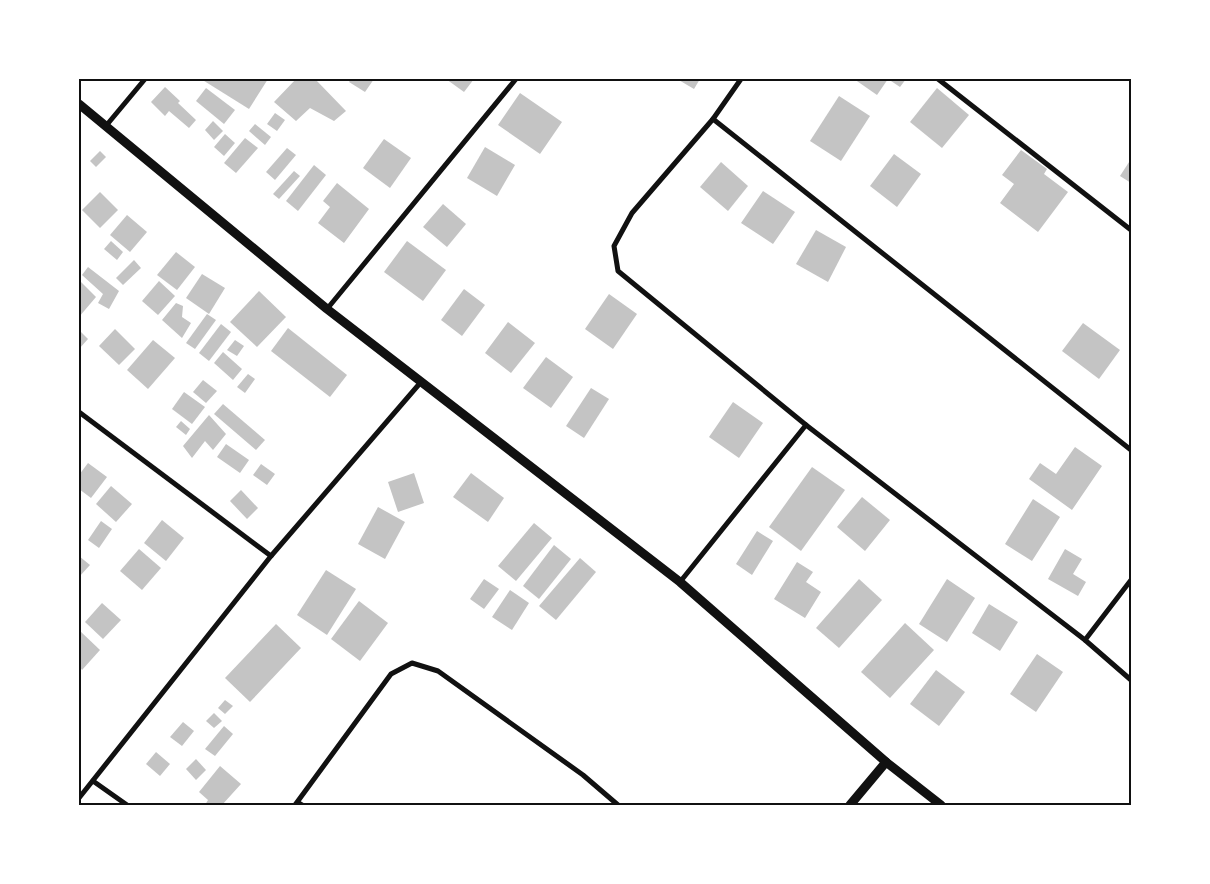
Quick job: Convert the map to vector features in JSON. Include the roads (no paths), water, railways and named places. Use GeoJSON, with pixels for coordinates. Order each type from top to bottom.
{"type":"FeatureCollection","features":[{"type":"Feature","properties":{"kind":"street"},"geometry":{"type":"LineString","coordinates":[[105,127],[144,79]]}},
{"type":"Feature","properties":{"kind":"street"},"geometry":{"type":"LineString","coordinates":[[327,309],[516,79]]}},
{"type":"Feature","properties":{"kind":"street"},"geometry":{"type":"LineString","coordinates":[[742,79],[713,119],[632,212],[614,246],[618,271],[806,425],[1085,640],[1131,680]]}},
{"type":"Feature","properties":{"kind":"street"},"geometry":{"type":"LineString","coordinates":[[938,79],[1131,230]]}},
{"type":"Feature","properties":{"kind":"street"},"geometry":{"type":"LineString","coordinates":[[79,104],[327,309],[680,582],[886,762],[941,805]]}},
{"type":"Feature","properties":{"kind":"street"},"geometry":{"type":"LineString","coordinates":[[713,119],[1131,450]]}},
{"type":"Feature","properties":{"kind":"street"},"geometry":{"type":"LineString","coordinates":[[79,798],[271,556],[421,382]]}},
{"type":"Feature","properties":{"kind":"street"},"geometry":{"type":"LineString","coordinates":[[79,412],[271,556]]}},
{"type":"Feature","properties":{"kind":"street"},"geometry":{"type":"LineString","coordinates":[[680,582],[806,425]]}},
{"type":"Feature","properties":{"kind":"street"},"geometry":{"type":"LineString","coordinates":[[1085,640],[1131,580]]}},
{"type":"Feature","properties":{"kind":"street"},"geometry":{"type":"LineString","coordinates":[[299,804],[391,674],[412,663],[438,671],[583,775],[618,805]]}},
{"type":"Feature","properties":{"kind":"street"},"geometry":{"type":"LineString","coordinates":[[850,805],[886,762]]}},
{"type":"Feature","properties":{"kind":"street"},"geometry":{"type":"LineString","coordinates":[[94,781],[127,805]]}}]}
